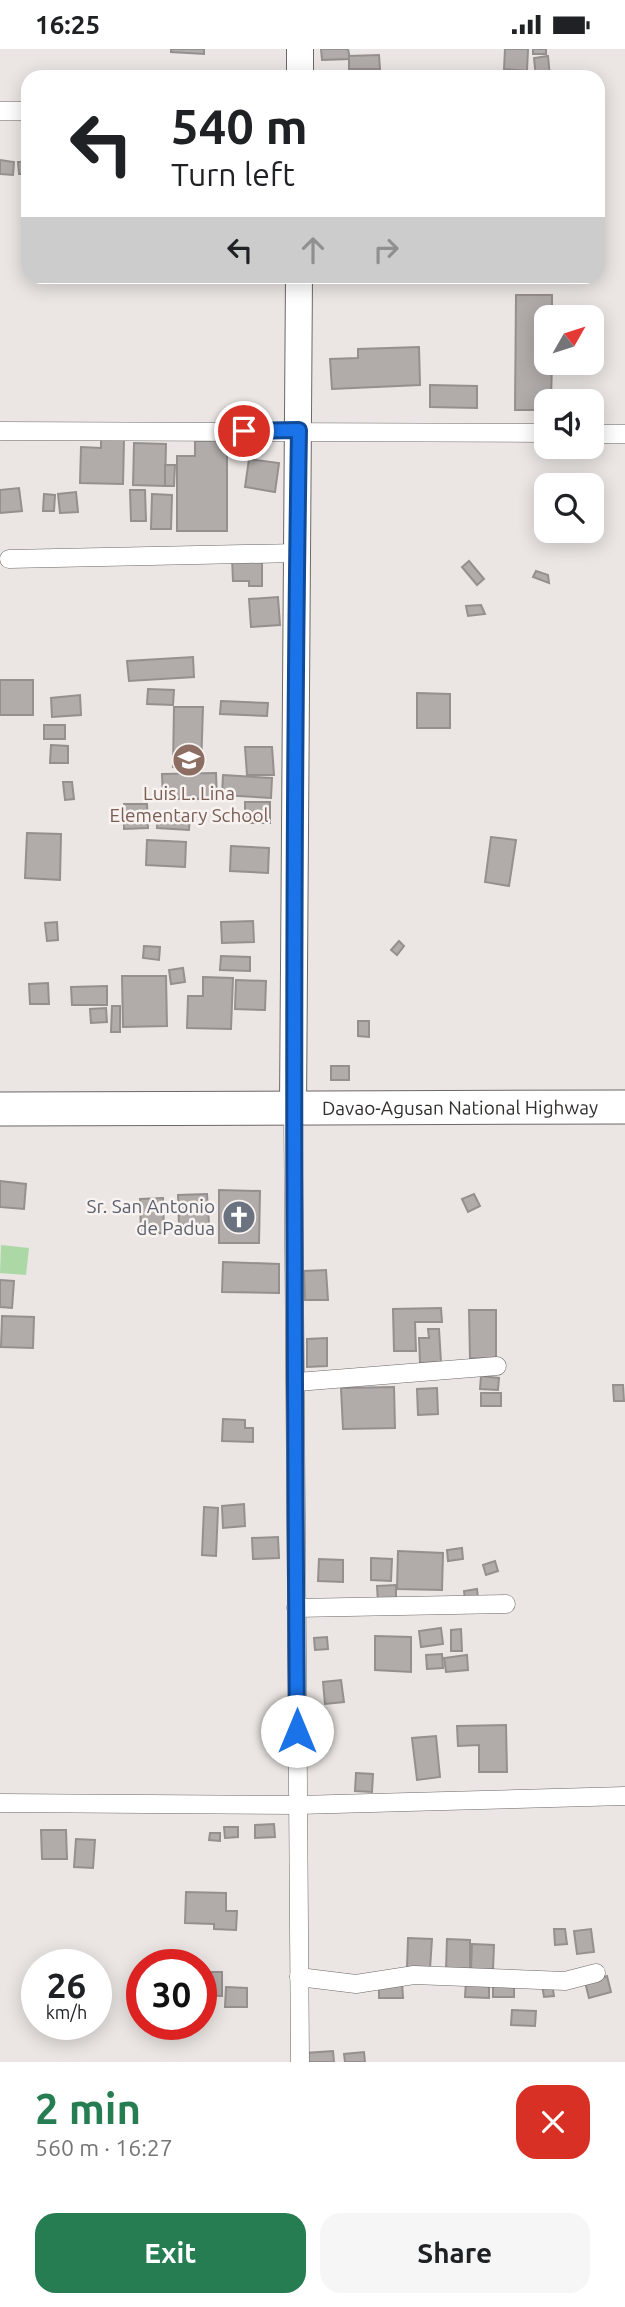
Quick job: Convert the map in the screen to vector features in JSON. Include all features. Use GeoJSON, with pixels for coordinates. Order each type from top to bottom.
{"type":"FeatureCollection","features":[{"type":"Feature","properties":{"kind":"highway","name":"Davao-Agusan National Highway"},"geometry":{"type":"LineString","coordinates":[[0,1109],[625,1107]]}},
{"type":"Feature","properties":{"kind":"street"},"geometry":{"type":"LineString","coordinates":[[300,49],[300,70]]}},
{"type":"Feature","properties":{"kind":"street"},"geometry":{"type":"LineString","coordinates":[[0,111],[21,111]]}},
{"type":"Feature","properties":{"kind":"street"},"geometry":{"type":"LineString","coordinates":[[299,284],[293,1108],[300,2062]]}},
{"type":"Feature","properties":{"kind":"street"},"geometry":{"type":"LineString","coordinates":[[0,431],[534,433]]}},
{"type":"Feature","properties":{"kind":"street"},"geometry":{"type":"LineString","coordinates":[[604,434],[625,434]]}},
{"type":"Feature","properties":{"kind":"street"},"geometry":{"type":"LineString","coordinates":[[9,559],[297,553]]}},
{"type":"Feature","properties":{"kind":"street"},"geometry":{"type":"LineString","coordinates":[[297,1382],[497,1366]]}},
{"type":"Feature","properties":{"kind":"street"},"geometry":{"type":"LineString","coordinates":[[296,1608],[506,1604]]}},
{"type":"Feature","properties":{"kind":"street"},"geometry":{"type":"LineString","coordinates":[[0,1803],[298,1805],[625,1796]]}},
{"type":"Feature","properties":{"kind":"street"},"geometry":{"type":"LineString","coordinates":[[299,1977],[356,1984],[414,1975],[565,1982],[596,1973]]}},
{"type":"Feature","properties":{"kind":"green space"},"geometry":{"type":"Polygon","coordinates":[[[1,1245],[29,1248],[26,1275],[0,1273],[1,1245]]]}},
{"type":"Feature","properties":{"kind":"building"},"geometry":{"type":"Polygon","coordinates":[[[171,49],[204,49],[204,54],[171,52],[171,49]]]}},
{"type":"Feature","properties":{"kind":"building"},"geometry":{"type":"Polygon","coordinates":[[[321,49],[348,49],[350,59],[322,60],[321,49]]]}},
{"type":"Feature","properties":{"kind":"building"},"geometry":{"type":"Polygon","coordinates":[[[505,49],[528,49],[527,70],[504,69],[505,49]]]}},
{"type":"Feature","properties":{"kind":"building"},"geometry":{"type":"Polygon","coordinates":[[[533,49],[546,49],[546,54],[533,54],[533,49]]]}},
{"type":"Feature","properties":{"kind":"building"},"geometry":{"type":"Polygon","coordinates":[[[379,55],[380,69],[349,69],[349,56],[379,55]]]}},
{"type":"Feature","properties":{"kind":"building"},"geometry":{"type":"Polygon","coordinates":[[[548,56],[549,70],[535,70],[534,58],[548,56]]]}},
{"type":"Feature","properties":{"kind":"building"},"geometry":{"type":"Polygon","coordinates":[[[0,160],[14,162],[13,175],[0,174],[0,160]]]}},
{"type":"Feature","properties":{"kind":"building"},"geometry":{"type":"Polygon","coordinates":[[[516,295],[552,295],[552,305],[534,305],[534,375],[552,375],[551,389],[534,389],[534,410],[515,410],[516,295]]]}},
{"type":"Feature","properties":{"kind":"building"},"geometry":{"type":"Polygon","coordinates":[[[419,347],[420,385],[332,389],[330,359],[358,358],[358,349],[419,347]]]}},
{"type":"Feature","properties":{"kind":"building"},"geometry":{"type":"Polygon","coordinates":[[[430,385],[477,386],[477,408],[430,407],[430,385]]]}},
{"type":"Feature","properties":{"kind":"building"},"geometry":{"type":"Polygon","coordinates":[[[210,433],[227,433],[227,531],[177,531],[177,456],[195,456],[195,441],[210,441],[210,433]]]}},
{"type":"Feature","properties":{"kind":"building"},"geometry":{"type":"Polygon","coordinates":[[[101,440],[124,440],[123,484],[80,483],[81,447],[101,448],[101,440]]]}},
{"type":"Feature","properties":{"kind":"building"},"geometry":{"type":"Polygon","coordinates":[[[134,443],[166,444],[165,486],[133,485],[134,443]]]}},
{"type":"Feature","properties":{"kind":"building"},"geometry":{"type":"Polygon","coordinates":[[[249,459],[279,463],[275,492],[245,487],[249,459]]]}},
{"type":"Feature","properties":{"kind":"building"},"geometry":{"type":"Polygon","coordinates":[[[165,465],[175,465],[174,486],[165,486],[165,465]]]}},
{"type":"Feature","properties":{"kind":"building"},"geometry":{"type":"Polygon","coordinates":[[[19,488],[22,511],[0,513],[0,490],[19,488]]]}},
{"type":"Feature","properties":{"kind":"building"},"geometry":{"type":"Polygon","coordinates":[[[130,490],[145,490],[146,521],[131,521],[130,490]]]}},
{"type":"Feature","properties":{"kind":"building"},"geometry":{"type":"Polygon","coordinates":[[[76,492],[78,512],[60,513],[58,494],[76,492]]]}},
{"type":"Feature","properties":{"kind":"building"},"geometry":{"type":"Polygon","coordinates":[[[44,494],[55,495],[54,511],[43,511],[44,494]]]}},
{"type":"Feature","properties":{"kind":"building"},"geometry":{"type":"Polygon","coordinates":[[[152,494],[172,495],[171,529],[151,529],[152,494]]]}},
{"type":"Feature","properties":{"kind":"building"},"geometry":{"type":"Polygon","coordinates":[[[232,558],[262,558],[262,586],[249,586],[249,581],[233,581],[232,558]]]}},
{"type":"Feature","properties":{"kind":"building"},"geometry":{"type":"Polygon","coordinates":[[[469,561],[484,579],[477,585],[462,567],[469,561]]]}},
{"type":"Feature","properties":{"kind":"building"},"geometry":{"type":"Polygon","coordinates":[[[536,571],[548,575],[549,583],[533,577],[536,571]]]}},
{"type":"Feature","properties":{"kind":"building"},"geometry":{"type":"Polygon","coordinates":[[[278,597],[280,625],[251,627],[249,599],[278,597]]]}},
{"type":"Feature","properties":{"kind":"building"},"geometry":{"type":"Polygon","coordinates":[[[481,605],[485,614],[468,616],[466,606],[481,605]]]}},
{"type":"Feature","properties":{"kind":"building"},"geometry":{"type":"Polygon","coordinates":[[[193,657],[194,677],[129,681],[127,661],[193,657]]]}},
{"type":"Feature","properties":{"kind":"building"},"geometry":{"type":"Polygon","coordinates":[[[0,680],[33,680],[33,715],[0,715],[0,680]]]}},
{"type":"Feature","properties":{"kind":"building"},"geometry":{"type":"Polygon","coordinates":[[[148,689],[174,690],[173,705],[147,704],[148,689]]]}},
{"type":"Feature","properties":{"kind":"building"},"geometry":{"type":"Polygon","coordinates":[[[417,693],[450,694],[450,728],[417,728],[417,693]]]}},
{"type":"Feature","properties":{"kind":"building"},"geometry":{"type":"Polygon","coordinates":[[[80,695],[81,715],[52,717],[51,698],[80,695]]]}},
{"type":"Feature","properties":{"kind":"building"},"geometry":{"type":"Polygon","coordinates":[[[221,701],[268,703],[267,716],[220,714],[221,701]]]}},
{"type":"Feature","properties":{"kind":"building"},"geometry":{"type":"Polygon","coordinates":[[[174,707],[203,707],[201,768],[173,767],[174,707]]]}},
{"type":"Feature","properties":{"kind":"building"},"geometry":{"type":"Polygon","coordinates":[[[44,725],[65,725],[65,739],[44,739],[44,725]]]}},
{"type":"Feature","properties":{"kind":"building"},"geometry":{"type":"Polygon","coordinates":[[[51,745],[68,746],[68,763],[50,763],[51,745]]]}},
{"type":"Feature","properties":{"kind":"building"},"geometry":{"type":"Polygon","coordinates":[[[245,747],[272,747],[274,775],[247,775],[245,747]]]}},
{"type":"Feature","properties":{"kind":"building"},"geometry":{"type":"Polygon","coordinates":[[[216,773],[217,799],[163,799],[162,774],[216,773]]]}},
{"type":"Feature","properties":{"kind":"building"},"geometry":{"type":"Polygon","coordinates":[[[223,775],[272,778],[271,798],[222,795],[223,775]]]}},
{"type":"Feature","properties":{"kind":"building"},"geometry":{"type":"Polygon","coordinates":[[[63,782],[72,782],[74,799],[65,800],[63,782]]]}},
{"type":"Feature","properties":{"kind":"building"},"geometry":{"type":"Polygon","coordinates":[[[245,802],[270,802],[270,823],[245,823],[245,802]]]}},
{"type":"Feature","properties":{"kind":"building"},"geometry":{"type":"Polygon","coordinates":[[[124,804],[147,804],[148,828],[124,829],[124,804]]]}},
{"type":"Feature","properties":{"kind":"building"},"geometry":{"type":"Polygon","coordinates":[[[158,813],[190,815],[189,830],[157,828],[158,813]]]}},
{"type":"Feature","properties":{"kind":"building"},"geometry":{"type":"Polygon","coordinates":[[[27,833],[61,834],[60,880],[25,878],[27,833]]]}},
{"type":"Feature","properties":{"kind":"building"},"geometry":{"type":"Polygon","coordinates":[[[491,837],[516,840],[509,886],[485,882],[491,837]]]}},
{"type":"Feature","properties":{"kind":"building"},"geometry":{"type":"Polygon","coordinates":[[[147,840],[186,842],[185,867],[146,865],[147,840]]]}},
{"type":"Feature","properties":{"kind":"building"},"geometry":{"type":"Polygon","coordinates":[[[231,846],[269,848],[268,873],[230,871],[231,846]]]}},
{"type":"Feature","properties":{"kind":"building"},"geometry":{"type":"Polygon","coordinates":[[[253,921],[254,942],[222,943],[221,922],[253,921]]]}},
{"type":"Feature","properties":{"kind":"building"},"geometry":{"type":"Polygon","coordinates":[[[57,922],[58,940],[47,941],[45,923],[57,922]]]}},
{"type":"Feature","properties":{"kind":"building"},"geometry":{"type":"Polygon","coordinates":[[[399,941],[404,946],[397,955],[391,950],[399,941]]]}},
{"type":"Feature","properties":{"kind":"building"},"geometry":{"type":"Polygon","coordinates":[[[144,946],[160,947],[159,960],[143,958],[144,946]]]}},
{"type":"Feature","properties":{"kind":"building"},"geometry":{"type":"Polygon","coordinates":[[[221,956],[250,957],[250,971],[220,970],[221,956]]]}},
{"type":"Feature","properties":{"kind":"building"},"geometry":{"type":"Polygon","coordinates":[[[183,968],[185,982],[171,984],[169,970],[183,968]]]}},
{"type":"Feature","properties":{"kind":"building"},"geometry":{"type":"Polygon","coordinates":[[[122,976],[166,976],[167,1026],[123,1027],[122,976]]]}},
{"type":"Feature","properties":{"kind":"building"},"geometry":{"type":"Polygon","coordinates":[[[203,977],[233,978],[231,1029],[187,1028],[188,996],[203,996],[203,977]]]}},
{"type":"Feature","properties":{"kind":"building"},"geometry":{"type":"Polygon","coordinates":[[[236,980],[266,981],[265,1010],[235,1009],[236,980]]]}},
{"type":"Feature","properties":{"kind":"building"},"geometry":{"type":"Polygon","coordinates":[[[48,983],[49,1004],[30,1004],[29,984],[48,983]]]}},
{"type":"Feature","properties":{"kind":"building"},"geometry":{"type":"Polygon","coordinates":[[[107,986],[107,1005],[72,1005],[71,987],[107,986]]]}},
{"type":"Feature","properties":{"kind":"building"},"geometry":{"type":"Polygon","coordinates":[[[112,1006],[120,1006],[120,1032],[111,1032],[112,1006]]]}},
{"type":"Feature","properties":{"kind":"building"},"geometry":{"type":"Polygon","coordinates":[[[106,1008],[107,1022],[91,1023],[90,1009],[106,1008]]]}},
{"type":"Feature","properties":{"kind":"building"},"geometry":{"type":"Polygon","coordinates":[[[358,1021],[369,1021],[369,1037],[358,1036],[358,1021]]]}},
{"type":"Feature","properties":{"kind":"building"},"geometry":{"type":"Polygon","coordinates":[[[331,1066],[349,1066],[349,1080],[331,1080],[331,1066]]]}},
{"type":"Feature","properties":{"kind":"building"},"geometry":{"type":"Polygon","coordinates":[[[0,1181],[26,1184],[24,1209],[0,1207],[0,1181]]]}},
{"type":"Feature","properties":{"kind":"building"},"geometry":{"type":"Polygon","coordinates":[[[219,1190],[260,1191],[259,1243],[219,1243],[219,1190]]]}},
{"type":"Feature","properties":{"kind":"building"},"geometry":{"type":"Polygon","coordinates":[[[207,1194],[209,1224],[179,1225],[178,1195],[207,1194]]]}},
{"type":"Feature","properties":{"kind":"building"},"geometry":{"type":"Polygon","coordinates":[[[474,1194],[480,1206],[468,1212],[462,1199],[474,1194]]]}},
{"type":"Feature","properties":{"kind":"building"},"geometry":{"type":"Polygon","coordinates":[[[163,1198],[164,1233],[141,1234],[140,1199],[163,1198]]]}},
{"type":"Feature","properties":{"kind":"building"},"geometry":{"type":"Polygon","coordinates":[[[223,1262],[279,1264],[279,1293],[222,1292],[223,1262]]]}},
{"type":"Feature","properties":{"kind":"building"},"geometry":{"type":"Polygon","coordinates":[[[326,1270],[328,1300],[305,1300],[304,1271],[326,1270]]]}},
{"type":"Feature","properties":{"kind":"building"},"geometry":{"type":"Polygon","coordinates":[[[0,1280],[14,1281],[12,1308],[0,1307],[0,1280]]]}},
{"type":"Feature","properties":{"kind":"building"},"geometry":{"type":"Polygon","coordinates":[[[441,1308],[442,1322],[415,1322],[416,1351],[394,1351],[393,1309],[441,1308]]]}},
{"type":"Feature","properties":{"kind":"building"},"geometry":{"type":"Polygon","coordinates":[[[469,1310],[496,1310],[496,1359],[470,1358],[469,1310]]]}},
{"type":"Feature","properties":{"kind":"building"},"geometry":{"type":"Polygon","coordinates":[[[2,1316],[34,1317],[33,1348],[1,1347],[2,1316]]]}},
{"type":"Feature","properties":{"kind":"building"},"geometry":{"type":"Polygon","coordinates":[[[428,1329],[439,1329],[441,1362],[420,1363],[419,1338],[429,1338],[428,1329]]]}},
{"type":"Feature","properties":{"kind":"building"},"geometry":{"type":"Polygon","coordinates":[[[327,1338],[327,1366],[307,1367],[307,1339],[327,1338]]]}},
{"type":"Feature","properties":{"kind":"building"},"geometry":{"type":"Polygon","coordinates":[[[481,1376],[499,1378],[498,1390],[480,1389],[481,1376]]]}},
{"type":"Feature","properties":{"kind":"building"},"geometry":{"type":"Polygon","coordinates":[[[613,1385],[623,1385],[624,1401],[614,1401],[613,1385]]]}},
{"type":"Feature","properties":{"kind":"building"},"geometry":{"type":"Polygon","coordinates":[[[394,1387],[395,1428],[343,1429],[341,1388],[394,1387]]]}},
{"type":"Feature","properties":{"kind":"building"},"geometry":{"type":"Polygon","coordinates":[[[437,1388],[438,1414],[418,1415],[417,1389],[437,1388]]]}},
{"type":"Feature","properties":{"kind":"building"},"geometry":{"type":"Polygon","coordinates":[[[481,1393],[501,1393],[501,1406],[481,1406],[481,1393]]]}},
{"type":"Feature","properties":{"kind":"building"},"geometry":{"type":"Polygon","coordinates":[[[223,1419],[245,1420],[245,1428],[253,1428],[253,1442],[222,1441],[223,1419]]]}},
{"type":"Feature","properties":{"kind":"building"},"geometry":{"type":"Polygon","coordinates":[[[244,1504],[245,1526],[223,1528],[222,1506],[244,1504]]]}},
{"type":"Feature","properties":{"kind":"building"},"geometry":{"type":"Polygon","coordinates":[[[204,1507],[218,1508],[216,1556],[202,1555],[204,1507]]]}},
{"type":"Feature","properties":{"kind":"building"},"geometry":{"type":"Polygon","coordinates":[[[278,1537],[279,1558],[253,1559],[252,1538],[278,1537]]]}},
{"type":"Feature","properties":{"kind":"building"},"geometry":{"type":"Polygon","coordinates":[[[462,1548],[463,1559],[448,1561],[447,1550],[462,1548]]]}},
{"type":"Feature","properties":{"kind":"building"},"geometry":{"type":"Polygon","coordinates":[[[398,1551],[443,1553],[442,1590],[397,1589],[398,1551]]]}},
{"type":"Feature","properties":{"kind":"building"},"geometry":{"type":"Polygon","coordinates":[[[371,1558],[392,1559],[391,1581],[371,1580],[371,1558]]]}},
{"type":"Feature","properties":{"kind":"building"},"geometry":{"type":"Polygon","coordinates":[[[319,1559],[343,1560],[343,1582],[318,1581],[319,1559]]]}},
{"type":"Feature","properties":{"kind":"building"},"geometry":{"type":"Polygon","coordinates":[[[495,1561],[498,1571],[486,1575],[483,1565],[495,1561]]]}},
{"type":"Feature","properties":{"kind":"building"},"geometry":{"type":"Polygon","coordinates":[[[396,1585],[396,1603],[378,1603],[377,1586],[396,1585]]]}},
{"type":"Feature","properties":{"kind":"building"},"geometry":{"type":"Polygon","coordinates":[[[477,1589],[478,1598],[465,1599],[464,1591],[477,1589]]]}},
{"type":"Feature","properties":{"kind":"building"},"geometry":{"type":"Polygon","coordinates":[[[441,1628],[443,1644],[421,1647],[419,1631],[441,1628]]]}},
{"type":"Feature","properties":{"kind":"building"},"geometry":{"type":"Polygon","coordinates":[[[461,1629],[462,1651],[451,1651],[451,1630],[461,1629]]]}},
{"type":"Feature","properties":{"kind":"building"},"geometry":{"type":"Polygon","coordinates":[[[375,1636],[411,1637],[411,1672],[375,1670],[375,1636]]]}},
{"type":"Feature","properties":{"kind":"building"},"geometry":{"type":"Polygon","coordinates":[[[327,1637],[328,1649],[315,1650],[314,1638],[327,1637]]]}},
{"type":"Feature","properties":{"kind":"building"},"geometry":{"type":"Polygon","coordinates":[[[442,1654],[443,1668],[427,1669],[426,1655],[442,1654]]]}},
{"type":"Feature","properties":{"kind":"building"},"geometry":{"type":"Polygon","coordinates":[[[467,1655],[468,1670],[446,1672],[444,1658],[467,1655]]]}},
{"type":"Feature","properties":{"kind":"building"},"geometry":{"type":"Polygon","coordinates":[[[341,1680],[344,1702],[325,1704],[323,1682],[341,1680]]]}},
{"type":"Feature","properties":{"kind":"building"},"geometry":{"type":"Polygon","coordinates":[[[506,1725],[507,1772],[479,1772],[479,1745],[458,1746],[457,1726],[506,1725]]]}},
{"type":"Feature","properties":{"kind":"building"},"geometry":{"type":"Polygon","coordinates":[[[436,1736],[440,1777],[417,1780],[412,1738],[436,1736]]]}},
{"type":"Feature","properties":{"kind":"building"},"geometry":{"type":"Polygon","coordinates":[[[356,1773],[373,1774],[372,1792],[355,1791],[356,1773]]]}},
{"type":"Feature","properties":{"kind":"building"},"geometry":{"type":"Polygon","coordinates":[[[274,1824],[275,1837],[255,1838],[255,1825],[274,1824]]]}},
{"type":"Feature","properties":{"kind":"building"},"geometry":{"type":"Polygon","coordinates":[[[224,1827],[238,1827],[238,1837],[225,1838],[224,1827]]]}},
{"type":"Feature","properties":{"kind":"building"},"geometry":{"type":"Polygon","coordinates":[[[41,1830],[66,1830],[67,1859],[42,1859],[41,1830]]]}},
{"type":"Feature","properties":{"kind":"building"},"geometry":{"type":"Polygon","coordinates":[[[210,1833],[220,1833],[220,1841],[209,1840],[210,1833]]]}},
{"type":"Feature","properties":{"kind":"building"},"geometry":{"type":"Polygon","coordinates":[[[76,1839],[95,1840],[93,1868],[74,1867],[76,1839]]]}},
{"type":"Feature","properties":{"kind":"building"},"geometry":{"type":"Polygon","coordinates":[[[186,1892],[226,1893],[226,1911],[237,1911],[236,1930],[214,1929],[214,1924],[185,1923],[186,1892]]]}},
{"type":"Feature","properties":{"kind":"building"},"geometry":{"type":"Polygon","coordinates":[[[554,1929],[565,1929],[567,1944],[555,1945],[554,1929]]]}},
{"type":"Feature","properties":{"kind":"building"},"geometry":{"type":"Polygon","coordinates":[[[591,1929],[594,1952],[577,1954],[574,1931],[591,1929]]]}},
{"type":"Feature","properties":{"kind":"building"},"geometry":{"type":"Polygon","coordinates":[[[408,1938],[432,1939],[430,1969],[407,1968],[408,1938]]]}},
{"type":"Feature","properties":{"kind":"building"},"geometry":{"type":"Polygon","coordinates":[[[447,1939],[470,1940],[470,1971],[446,1970],[447,1939]]]}},
{"type":"Feature","properties":{"kind":"building"},"geometry":{"type":"Polygon","coordinates":[[[472,1944],[494,1945],[493,1970],[471,1969],[472,1944]]]}},
{"type":"Feature","properties":{"kind":"building"},"geometry":{"type":"Polygon","coordinates":[[[217,1972],[222,1972],[222,1996],[217,1996],[217,1972]]]}},
{"type":"Feature","properties":{"kind":"building"},"geometry":{"type":"Polygon","coordinates":[[[607,1976],[611,1992],[589,1998],[585,1982],[607,1976]]]}},
{"type":"Feature","properties":{"kind":"building"},"geometry":{"type":"Polygon","coordinates":[[[466,1981],[489,1982],[489,1998],[465,1997],[466,1981]]]}},
{"type":"Feature","properties":{"kind":"building"},"geometry":{"type":"Polygon","coordinates":[[[402,1982],[403,1998],[379,1998],[379,1983],[402,1982]]]}},
{"type":"Feature","properties":{"kind":"building"},"geometry":{"type":"Polygon","coordinates":[[[514,1982],[514,1997],[493,1997],[493,1983],[514,1982]]]}},
{"type":"Feature","properties":{"kind":"building"},"geometry":{"type":"Polygon","coordinates":[[[552,1983],[554,1996],[544,1997],[542,1985],[552,1983]]]}},
{"type":"Feature","properties":{"kind":"building"},"geometry":{"type":"Polygon","coordinates":[[[226,1987],[247,1988],[247,2007],[225,2007],[226,1987]]]}},
{"type":"Feature","properties":{"kind":"building"},"geometry":{"type":"Polygon","coordinates":[[[512,2010],[536,2011],[535,2026],[511,2025],[512,2010]]]}},
{"type":"Feature","properties":{"kind":"building"},"geometry":{"type":"Polygon","coordinates":[[[333,2051],[334,2062],[306,2062],[305,2053],[333,2051]]]}},
{"type":"Feature","properties":{"kind":"building"},"geometry":{"type":"Polygon","coordinates":[[[364,2052],[365,2062],[345,2062],[344,2054],[364,2052]]]}},
{"type":"Feature","properties":{"kind":"place","name":"Luis L. Lina Elementary School"},"geometry":{"type":"Point","coordinates":[189,760]}},
{"type":"Feature","properties":{"kind":"place","name":"Sr. San Antonio de Padua"},"geometry":{"type":"Point","coordinates":[239,1217]}},
{"type":"Feature","properties":{"kind":"route"},"geometry":{"type":"LineString","coordinates":[[244,431],[299,430],[293,1086],[297,1382],[297,1731]]}}]}
